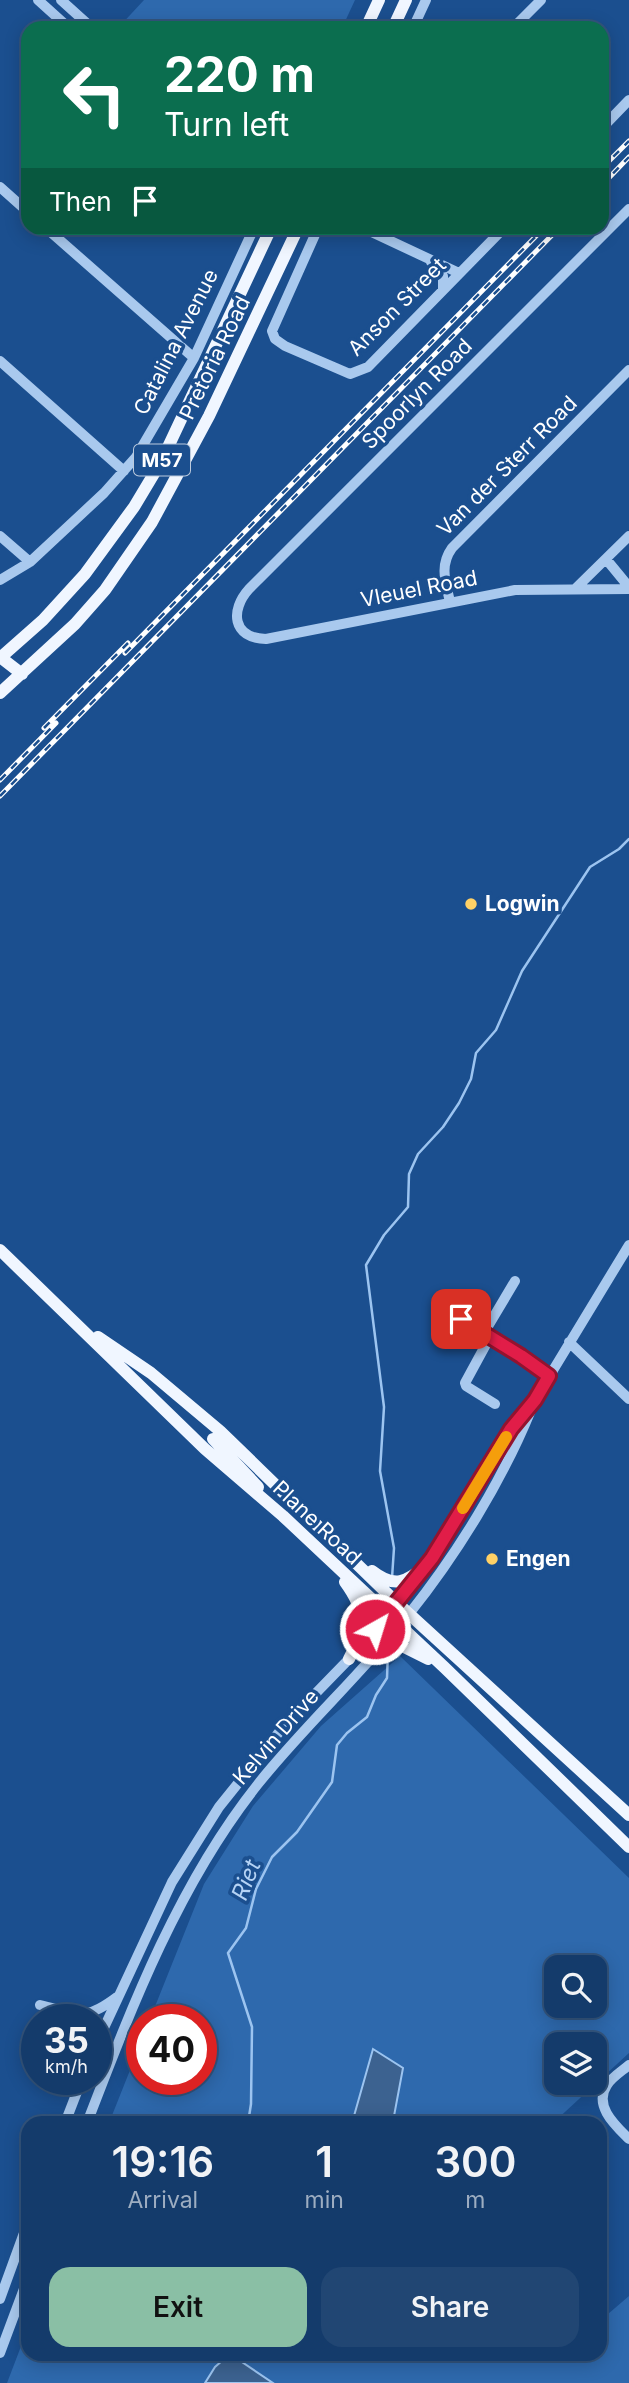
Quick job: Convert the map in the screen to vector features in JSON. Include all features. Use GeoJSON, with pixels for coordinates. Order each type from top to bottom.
{"type":"FeatureCollection","features":[{"type":"Feature","properties":{"kind":"main road"},"geometry":{"type":"LineString","coordinates":[[369,21],[379,0]]}},
{"type":"Feature","properties":{"kind":"main road"},"geometry":{"type":"LineString","coordinates":[[396,21],[406,0]]}},
{"type":"Feature","properties":{"kind":"main road","name":"Pretoria Road"},"geometry":{"type":"LineString","coordinates":[[0,658],[43,620],[85,574],[134,507],[161,462],[268,235]]}},
{"type":"Feature","properties":{"kind":"main road","name":"Pretoria Road"},"geometry":{"type":"LineString","coordinates":[[1,691],[75,624],[105,590],[152,522],[209,416],[295,235]]}},
{"type":"Feature","properties":{"kind":"main road"},"geometry":{"type":"LineString","coordinates":[[0,658],[22,674]]}},
{"type":"Feature","properties":{"kind":"main road","name":"Plane Road"},"geometry":{"type":"LineString","coordinates":[[0,1250],[205,1449],[283,1517],[444,1667],[629,1847]]}},
{"type":"Feature","properties":{"kind":"main road","name":"Plane Road"},"geometry":{"type":"LineString","coordinates":[[39,1287],[95,1335],[151,1373],[220,1431],[396,1602],[629,1815]]}},
{"type":"Feature","properties":{"kind":"main road"},"geometry":{"type":"LineString","coordinates":[[214,1439],[283,1517]]}},
{"type":"Feature","properties":{"kind":"main road"},"geometry":{"type":"LineString","coordinates":[[354,1560],[380,1577],[395,1582],[411,1578],[426,1566]]}},
{"type":"Feature","properties":{"kind":"main road"},"geometry":{"type":"LineString","coordinates":[[330,1562],[354,1594],[361,1610],[359,1639],[349,1659]]}},
{"type":"Feature","properties":{"kind":"main road"},"geometry":{"type":"LineString","coordinates":[[381,1646],[402,1646],[444,1667]]}},
{"type":"Feature","properties":{"kind":"street"},"geometry":{"type":"LineString","coordinates":[[38,0],[61,21]]}},
{"type":"Feature","properties":{"kind":"street"},"geometry":{"type":"LineString","coordinates":[[61,0],[84,21]]}},
{"type":"Feature","properties":{"kind":"street"},"geometry":{"type":"LineString","coordinates":[[416,21],[426,0]]}},
{"type":"Feature","properties":{"kind":"street"},"geometry":{"type":"LineString","coordinates":[[520,21],[541,0]]}},
{"type":"Feature","properties":{"kind":"street"},"geometry":{"type":"LineString","coordinates":[[609,121],[629,100]]}},
{"type":"Feature","properties":{"kind":"street"},"geometry":{"type":"LineString","coordinates":[[0,187],[21,206]]}},
{"type":"Feature","properties":{"kind":"street","name":"Spoorlyn Road"},"geometry":{"type":"LineString","coordinates":[[609,229],[629,209]]}},
{"type":"Feature","properties":{"kind":"street"},"geometry":{"type":"LineString","coordinates":[[620,218],[629,227]]}},
{"type":"Feature","properties":{"kind":"street"},"geometry":{"type":"LineString","coordinates":[[54,235],[194,358]]}},
{"type":"Feature","properties":{"kind":"street","name":"Catalina Avenue"},"geometry":{"type":"LineString","coordinates":[[0,580],[30,562],[104,493],[145,443],[194,358],[251,235]]}},
{"type":"Feature","properties":{"kind":"street","name":"Anson Street"},"geometry":{"type":"LineString","coordinates":[[315,235],[272,331],[275,339],[285,346],[350,373],[368,367],[497,235]]}},
{"type":"Feature","properties":{"kind":"street"},"geometry":{"type":"LineString","coordinates":[[378,235],[459,273]]}},
{"type":"Feature","properties":{"kind":"street","name":"Spoorlyn Road"},"geometry":{"type":"LineString","coordinates":[[237,609],[250,589],[603,235]]}},
{"type":"Feature","properties":{"kind":"street"},"geometry":{"type":"LineString","coordinates":[[428,258],[443,276],[443,289]]}},
{"type":"Feature","properties":{"kind":"street"},"geometry":{"type":"LineString","coordinates":[[0,361],[124,471]]}},
{"type":"Feature","properties":{"kind":"street","name":"Van der Sterr Road"},"geometry":{"type":"LineString","coordinates":[[450,602],[444,565],[452,548],[629,370]]}},
{"type":"Feature","properties":{"kind":"street"},"geometry":{"type":"LineString","coordinates":[[0,536],[30,562]]}},
{"type":"Feature","properties":{"kind":"street"},"geometry":{"type":"LineString","coordinates":[[575,589],[629,536]]}},
{"type":"Feature","properties":{"kind":"street"},"geometry":{"type":"LineString","coordinates":[[606,559],[629,588]]}},
{"type":"Feature","properties":{"kind":"street","name":"Vleuel Road"},"geometry":{"type":"LineString","coordinates":[[237,609],[237,621],[243,631],[255,638],[266,639],[515,590],[629,588]]}},
{"type":"Feature","properties":{"kind":"street","name":"Kelvin Drive"},"geometry":{"type":"LineString","coordinates":[[90,2116],[138,1992],[200,1871],[225,1830],[280,1758],[409,1614],[470,1528],[522,1432],[535,1400],[629,1244]]}},
{"type":"Feature","properties":{"kind":"street"},"geometry":{"type":"LineString","coordinates":[[495,1404],[465,1383],[515,1281]]}},
{"type":"Feature","properties":{"kind":"street"},"geometry":{"type":"LineString","coordinates":[[461,1319],[549,1376]]}},
{"type":"Feature","properties":{"kind":"street"},"geometry":{"type":"LineString","coordinates":[[569,1342],[629,1399]]}},
{"type":"Feature","properties":{"kind":"street","name":"Kelvin Drive"},"geometry":{"type":"LineString","coordinates":[[112,2009],[172,1882],[219,1807],[284,1726],[349,1659],[426,1566],[511,1429],[535,1400]]}},
{"type":"Feature","properties":{"kind":"street"},"geometry":{"type":"LineString","coordinates":[[107,2004],[118,1996]]}},
{"type":"Feature","properties":{"kind":"street"},"geometry":{"type":"LineString","coordinates":[[629,2065],[607,2084],[603,2101],[607,2114],[629,2139]]}},
{"type":"Feature","properties":{"kind":"street"},"geometry":{"type":"LineString","coordinates":[[68,2116],[76,2095]]}},
{"type":"Feature","properties":{"kind":"street"},"geometry":{"type":"LineString","coordinates":[[0,2300],[21,2241]]}},
{"type":"Feature","properties":{"kind":"street"},"geometry":{"type":"LineString","coordinates":[[0,2275],[15,2258]]}},
{"type":"Feature","properties":{"kind":"street"},"geometry":{"type":"LineString","coordinates":[[0,2353],[21,2297]]}},
{"type":"Feature","properties":{"kind":"shaded area"},"geometry":{"type":"Polygon","coordinates":[[[144,0],[355,0],[345,21],[124,21],[144,0]]]}},
{"type":"Feature","properties":{"kind":"shaded area"},"geometry":{"type":"Polygon","coordinates":[[[400,1656],[629,1878],[629,2053],[607,2073],[607,2032],[544,2032],[544,2095],[583,2095],[561,2116],[112,2116],[126,2080],[126,2095],[217,2095],[217,2004],[156,2004],[204,1884],[253,1806],[321,1726],[400,1656]]]}},
{"type":"Feature","properties":{"kind":"shaded area"},"geometry":{"type":"Polygon","coordinates":[[[373,2049],[403,2068],[394,2116],[354,2116],[373,2049]]]}},
{"type":"Feature","properties":{"kind":"shaded area"},"geometry":{"type":"Polygon","coordinates":[[[629,2296],[629,2383],[7,2383],[21,2346],[21,2361],[607,2361],[608,2314],[629,2296]]]}},
{"type":"Feature","properties":{"kind":"shaded area"},"geometry":{"type":"Polygon","coordinates":[[[222,2361],[240,2361],[273,2383],[205,2383],[222,2361]]]}},
{"type":"Feature","properties":{"kind":"waterway"},"geometry":{"type":"LineString","coordinates":[[392,1578],[394,1548],[380,1471],[384,1407],[366,1265],[384,1235],[408,1207],[409,1174],[418,1154],[443,1127],[459,1103],[471,1079],[476,1053],[496,1030],[522,971],[590,867],[619,849],[629,839]]}},
{"type":"Feature","properties":{"kind":"waterway","name":"Riet"},"geometry":{"type":"LineString","coordinates":[[249,2116],[252,2027],[228,1953],[246,1928],[256,1889],[272,1857],[297,1832],[332,1782],[337,1745],[367,1717],[387,1678],[388,1651]]}},
{"type":"Feature","properties":{"kind":"railway"},"geometry":{"type":"LineString","coordinates":[[609,161],[629,141]]}},
{"type":"Feature","properties":{"kind":"railway"},"geometry":{"type":"LineString","coordinates":[[609,178],[629,157]]}},
{"type":"Feature","properties":{"kind":"railway"},"geometry":{"type":"LineString","coordinates":[[125,653],[537,235]]}},
{"type":"Feature","properties":{"kind":"railway"},"geometry":{"type":"LineString","coordinates":[[0,796],[552,235]]}},
{"type":"Feature","properties":{"kind":"railway"},"geometry":{"type":"LineString","coordinates":[[44,728],[128,643]]}},
{"type":"Feature","properties":{"kind":"railway"},"geometry":{"type":"LineString","coordinates":[[0,780],[56,723]]}},
{"type":"Feature","properties":{"kind":"slow traffic"},"geometry":{"type":"LineString","coordinates":[[463,1508],[506,1437]]}},
{"type":"Feature","properties":{"kind":"place","name":"Logwin"},"geometry":{"type":"Point","coordinates":[471,904]}},
{"type":"Feature","properties":{"kind":"place","name":"Engen"},"geometry":{"type":"Point","coordinates":[492,1559]}},
{"type":"Feature","properties":{"kind":"route"},"geometry":{"type":"LineString","coordinates":[[375,1629],[432,1558],[511,1429],[535,1400],[549,1376],[461,1319]]}}]}
